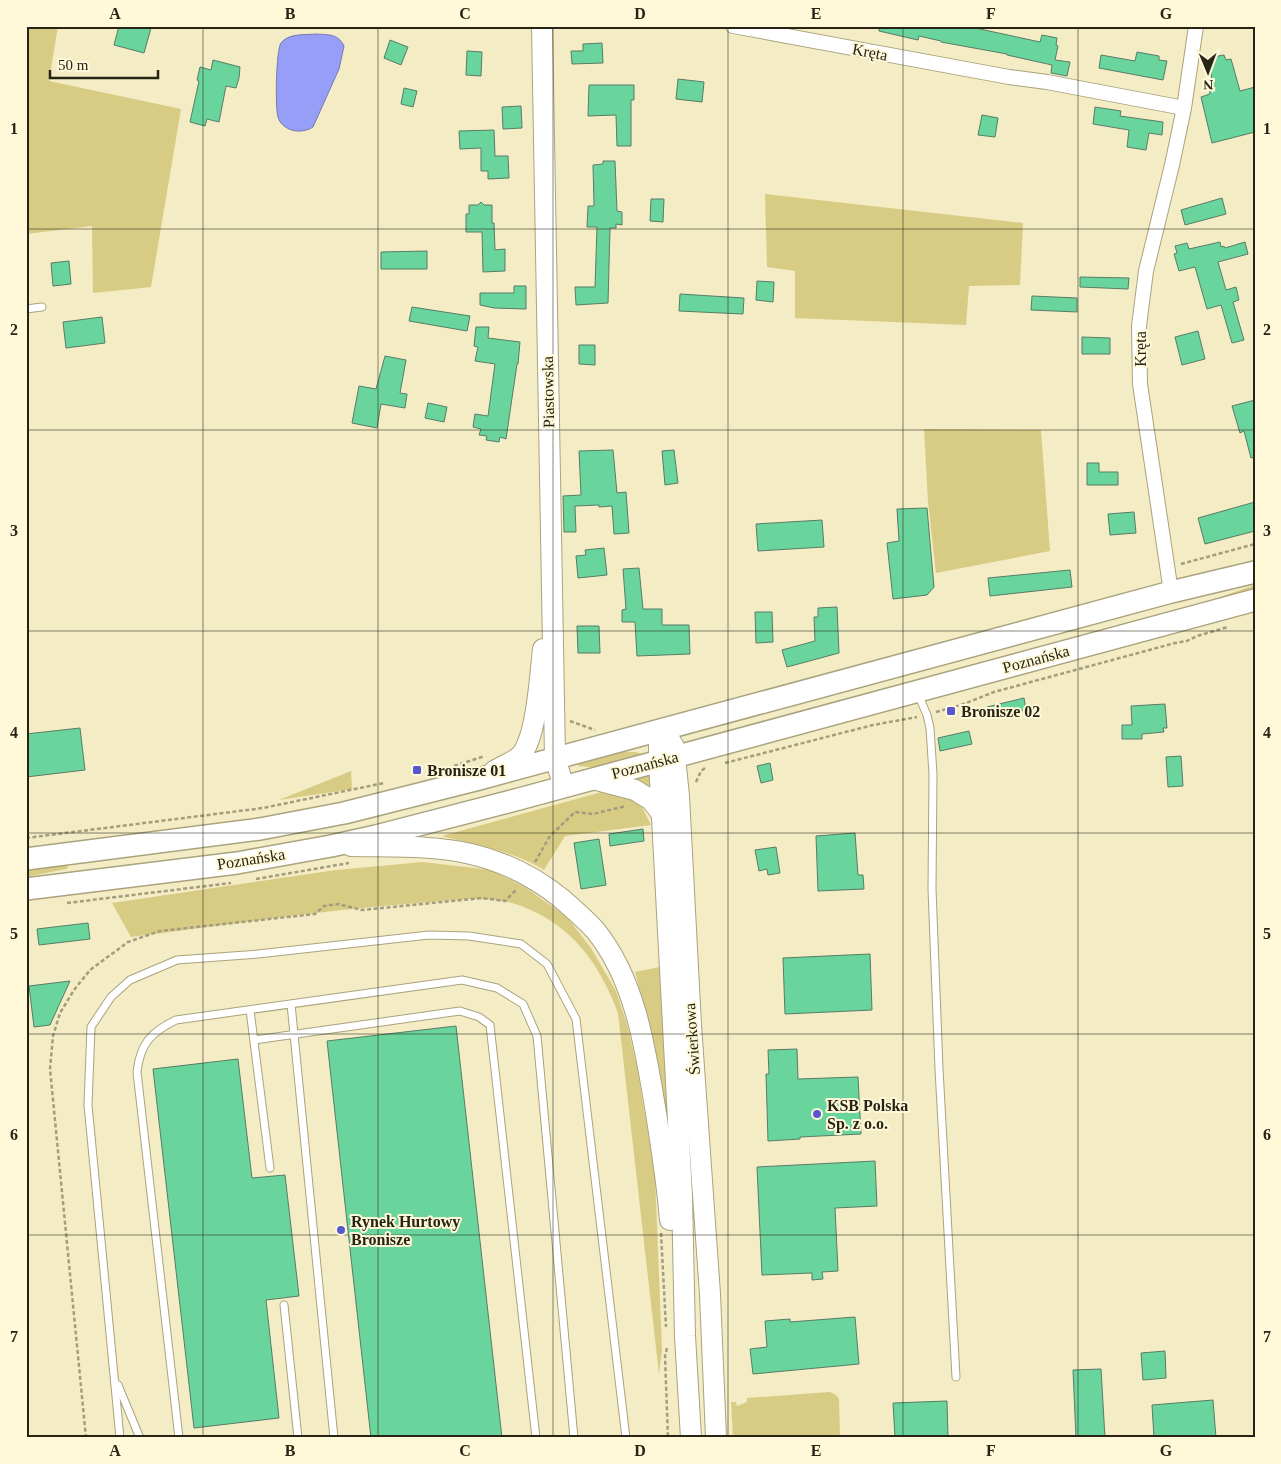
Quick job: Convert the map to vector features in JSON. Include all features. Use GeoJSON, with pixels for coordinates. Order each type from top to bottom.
{"type":"FeatureCollection","features":[{"type":"Feature","properties":{"kind":"main road","name":"Poznańska"},"geometry":{"type":"LineString","coordinates":[[26,859],[260,829],[344,813],[479,779],[1172,592],[1255,572]]}},
{"type":"Feature","properties":{"kind":"main road","name":"Poznańska"},"geometry":{"type":"LineString","coordinates":[[26,889],[236,863],[331,846],[564,787],[1255,600]]}},
{"type":"Feature","properties":{"kind":"street","name":"Piastowska"},"geometry":{"type":"LineString","coordinates":[[542,26],[555,758],[564,787]]}},
{"type":"Feature","properties":{"kind":"street","name":"Kręta"},"geometry":{"type":"LineString","coordinates":[[733,26],[1009,78],[1047,82],[1184,108]]}},
{"type":"Feature","properties":{"kind":"street","name":"Kręta"},"geometry":{"type":"LineString","coordinates":[[1172,592],[1140,384],[1139,326],[1146,271],[1184,108],[1196,26]]}},
{"type":"Feature","properties":{"kind":"street"},"geometry":{"type":"LineString","coordinates":[[479,779],[519,757],[528,744],[534,715],[552,570]]}},
{"type":"Feature","properties":{"kind":"street","name":"Świerkowa"},"geometry":{"type":"LineString","coordinates":[[662,730],[670,740],[662,814],[682,1196],[673,1335],[691,1438]]}},
{"type":"Feature","properties":{"kind":"street","name":"Świerkowa"},"geometry":{"type":"LineString","coordinates":[[667,759],[680,808],[690,1017],[710,1294],[716,1438]]}},
{"type":"Feature","properties":{"kind":"street"},"geometry":{"type":"LineString","coordinates":[[593,778],[635,790],[652,800],[662,814]]}},
{"type":"Feature","properties":{"kind":"street"},"geometry":{"type":"LineString","coordinates":[[331,846],[445,849],[482,857],[528,875],[553,892],[575,910],[594,930],[610,952],[632,1001],[648,1061],[668,1198],[676,1291],[673,1335]]}},
{"type":"Feature","properties":{"kind":"lane"},"geometry":{"type":"LineString","coordinates":[[26,309],[42,307]]}},
{"type":"Feature","properties":{"kind":"lane"},"geometry":{"type":"LineString","coordinates":[[917,691],[930,728],[933,774],[932,889],[939,1069],[956,1377]]}},
{"type":"Feature","properties":{"kind":"lane"},"geometry":{"type":"LineString","coordinates":[[120,1438],[88,1105],[92,1028],[111,997],[130,980],[177,960],[258,954],[429,935],[469,936],[521,944],[547,964],[576,1019],[626,1438]]}},
{"type":"Feature","properties":{"kind":"lane"},"geometry":{"type":"LineString","coordinates":[[180,1438],[137,1072],[138,1060],[146,1042],[159,1029],[176,1020],[462,980],[497,988],[522,1004],[537,1036],[574,1438]]}},
{"type":"Feature","properties":{"kind":"lane"},"geometry":{"type":"LineString","coordinates":[[291,1004],[334,1438]]}},
{"type":"Feature","properties":{"kind":"lane"},"geometry":{"type":"LineString","coordinates":[[250,1010],[270,1168]]}},
{"type":"Feature","properties":{"kind":"lane"},"geometry":{"type":"LineString","coordinates":[[254,1040],[460,1011],[479,1017],[490,1025],[536,1438]]}},
{"type":"Feature","properties":{"kind":"lane"},"geometry":{"type":"LineString","coordinates":[[284,1305],[298,1438]]}},
{"type":"Feature","properties":{"kind":"lane"},"geometry":{"type":"LineString","coordinates":[[114,1377],[140,1438]]}},
{"type":"Feature","properties":{"kind":"path"},"geometry":{"type":"LineString","coordinates":[[1168,568],[1255,544]]}},
{"type":"Feature","properties":{"kind":"path"},"geometry":{"type":"LineString","coordinates":[[722,764],[873,725],[927,715],[961,705],[994,692],[1187,641],[1197,636],[1226,628],[1232,624]]}},
{"type":"Feature","properties":{"kind":"path"},"geometry":{"type":"LineString","coordinates":[[694,788],[701,771],[709,767]]}},
{"type":"Feature","properties":{"kind":"path"},"geometry":{"type":"LineString","coordinates":[[26,838],[263,808],[384,783]]}},
{"type":"Feature","properties":{"kind":"path"},"geometry":{"type":"LineString","coordinates":[[532,867],[550,836],[575,812],[593,814],[629,806]]}},
{"type":"Feature","properties":{"kind":"path"},"geometry":{"type":"LineString","coordinates":[[248,880],[357,862]]}},
{"type":"Feature","properties":{"kind":"path"},"geometry":{"type":"LineString","coordinates":[[65,904],[238,882]]}},
{"type":"Feature","properties":{"kind":"path"},"geometry":{"type":"LineString","coordinates":[[86,1438],[50,1069],[53,1036],[60,1013],[74,990],[90,970],[128,942],[160,931],[316,914],[324,906],[338,904],[362,910],[482,898],[505,901],[518,888]]}},
{"type":"Feature","properties":{"kind":"path"},"geometry":{"type":"LineString","coordinates":[[661,1231],[673,1335],[665,1356],[668,1438]]}},
{"type":"Feature","properties":{"kind":"shaded area"},"geometry":{"type":"Polygon","coordinates":[[[26,26],[58,26],[49,81],[181,109],[151,287],[93,293],[92,226],[26,234],[26,26]]]}},
{"type":"Feature","properties":{"kind":"shaded area"},"geometry":{"type":"Polygon","coordinates":[[[765,194],[1023,223],[1020,285],[969,286],[966,325],[795,318],[795,271],[767,267],[765,194]]]}},
{"type":"Feature","properties":{"kind":"shaded area"},"geometry":{"type":"Polygon","coordinates":[[[924,429],[1041,430],[1050,551],[936,573],[928,502],[924,429]]]}},
{"type":"Feature","properties":{"kind":"shaded area"},"geometry":{"type":"Polygon","coordinates":[[[1255,585],[1255,592],[1209,605],[1208,601],[1255,585]]]}},
{"type":"Feature","properties":{"kind":"shaded area"},"geometry":{"type":"Polygon","coordinates":[[[624,752],[647,755],[599,768],[578,766],[579,764],[624,752]]]}},
{"type":"Feature","properties":{"kind":"shaded area"},"geometry":{"type":"Polygon","coordinates":[[[351,771],[352,789],[279,800],[351,771]]]}},
{"type":"Feature","properties":{"kind":"shaded area"},"geometry":{"type":"Polygon","coordinates":[[[653,773],[654,794],[631,779],[653,773]]]}},
{"type":"Feature","properties":{"kind":"shaded area"},"geometry":{"type":"Polygon","coordinates":[[[609,790],[637,797],[651,825],[565,836],[544,870],[508,853],[442,836],[609,790]]]}},
{"type":"Feature","properties":{"kind":"shaded area"},"geometry":{"type":"Polygon","coordinates":[[[423,862],[491,870],[526,888],[567,917],[591,948],[616,991],[627,1024],[637,1067],[655,1176],[662,1350],[659,1374],[618,1013],[601,976],[591,960],[565,931],[532,910],[512,903],[477,899],[381,906],[131,937],[112,903],[336,870],[423,862]]]}},
{"type":"Feature","properties":{"kind":"shaded area"},"geometry":{"type":"Polygon","coordinates":[[[67,865],[68,868],[66,869],[26,877],[26,870],[67,865]]]}},
{"type":"Feature","properties":{"kind":"shaded area"},"geometry":{"type":"Polygon","coordinates":[[[660,967],[672,1162],[650,1028],[635,972],[660,967]]]}},
{"type":"Feature","properties":{"kind":"shaded area"},"geometry":{"type":"Polygon","coordinates":[[[830,1392],[839,1399],[840,1438],[733,1438],[731,1402],[736,1402],[737,1406],[747,1402],[747,1398],[830,1392]]]}},
{"type":"Feature","properties":{"kind":"water"},"geometry":{"type":"Polygon","coordinates":[[[317,34],[333,36],[342,42],[344,46],[339,69],[313,127],[303,131],[292,130],[283,126],[277,112],[276,79],[279,48],[281,43],[288,38],[298,35],[317,34]]]}},
{"type":"Feature","properties":{"kind":"building"},"geometry":{"type":"Polygon","coordinates":[[[119,26],[151,28],[144,53],[114,45],[119,26]]]}},
{"type":"Feature","properties":{"kind":"building"},"geometry":{"type":"Polygon","coordinates":[[[879,26],[966,26],[1040,42],[1042,35],[1057,38],[1056,45],[1058,46],[1055,60],[1070,62],[1067,76],[1051,73],[1052,65],[919,36],[918,40],[879,31],[879,26]]]}},
{"type":"Feature","properties":{"kind":"building"},"geometry":{"type":"Polygon","coordinates":[[[390,40],[408,47],[401,65],[384,58],[390,40]]]}},
{"type":"Feature","properties":{"kind":"building"},"geometry":{"type":"Polygon","coordinates":[[[602,43],[603,63],[572,64],[571,51],[583,51],[583,44],[602,43]]]}},
{"type":"Feature","properties":{"kind":"building"},"geometry":{"type":"Polygon","coordinates":[[[467,51],[482,52],[481,76],[466,75],[467,51]]]}},
{"type":"Feature","properties":{"kind":"building"},"geometry":{"type":"Polygon","coordinates":[[[1137,52],[1159,56],[1159,60],[1167,61],[1163,80],[1099,68],[1101,55],[1135,61],[1137,52]]]}},
{"type":"Feature","properties":{"kind":"building"},"geometry":{"type":"Polygon","coordinates":[[[1224,55],[1226,60],[1231,59],[1240,91],[1255,87],[1255,132],[1212,143],[1201,97],[1210,94],[1209,89],[1214,88],[1207,58],[1224,55]]]}},
{"type":"Feature","properties":{"kind":"building"},"geometry":{"type":"Polygon","coordinates":[[[213,60],[240,67],[239,78],[236,88],[226,86],[219,122],[207,119],[205,126],[190,122],[199,81],[197,80],[200,67],[211,70],[213,60]]]}},
{"type":"Feature","properties":{"kind":"building"},"geometry":{"type":"Polygon","coordinates":[[[678,79],[704,82],[702,102],[676,99],[678,79]]]}},
{"type":"Feature","properties":{"kind":"building"},"geometry":{"type":"Polygon","coordinates":[[[589,85],[634,85],[634,100],[631,100],[631,146],[617,146],[616,115],[588,116],[589,85]]]}},
{"type":"Feature","properties":{"kind":"building"},"geometry":{"type":"Polygon","coordinates":[[[404,88],[417,91],[413,107],[401,104],[404,88]]]}},
{"type":"Feature","properties":{"kind":"building"},"geometry":{"type":"Polygon","coordinates":[[[521,106],[522,128],[503,129],[502,107],[521,106]]]}},
{"type":"Feature","properties":{"kind":"building"},"geometry":{"type":"Polygon","coordinates":[[[1095,107],[1121,111],[1120,116],[1163,122],[1162,135],[1149,133],[1146,150],[1127,147],[1129,130],[1093,124],[1095,107]]]}},
{"type":"Feature","properties":{"kind":"building"},"geometry":{"type":"Polygon","coordinates":[[[982,115],[998,118],[995,137],[978,135],[982,115]]]}},
{"type":"Feature","properties":{"kind":"building"},"geometry":{"type":"Polygon","coordinates":[[[494,130],[495,156],[508,156],[509,178],[488,179],[488,171],[481,171],[481,148],[460,149],[459,131],[494,130]]]}},
{"type":"Feature","properties":{"kind":"building"},"geometry":{"type":"Polygon","coordinates":[[[603,161],[615,161],[617,211],[622,212],[622,225],[616,224],[616,228],[610,228],[608,303],[576,305],[575,287],[595,287],[597,227],[587,227],[588,206],[594,206],[593,165],[603,164],[603,161]]]}},
{"type":"Feature","properties":{"kind":"building"},"geometry":{"type":"Polygon","coordinates":[[[1222,198],[1226,214],[1185,225],[1181,210],[1222,198]]]}},
{"type":"Feature","properties":{"kind":"building"},"geometry":{"type":"Polygon","coordinates":[[[651,199],[664,199],[663,222],[650,221],[651,199]]]}},
{"type":"Feature","properties":{"kind":"building"},"geometry":{"type":"Polygon","coordinates":[[[481,202],[484,205],[492,205],[495,250],[505,249],[505,271],[483,272],[482,232],[466,232],[466,214],[469,214],[469,205],[478,205],[481,202]]]}},
{"type":"Feature","properties":{"kind":"building"},"geometry":{"type":"Polygon","coordinates":[[[1220,242],[1221,247],[1224,246],[1225,248],[1245,242],[1248,254],[1218,262],[1226,290],[1236,287],[1239,300],[1233,302],[1244,340],[1232,343],[1221,305],[1207,309],[1195,267],[1179,271],[1174,254],[1177,253],[1175,246],[1187,243],[1189,249],[1220,242]]]}},
{"type":"Feature","properties":{"kind":"building"},"geometry":{"type":"Polygon","coordinates":[[[427,251],[427,269],[381,269],[381,252],[427,251]]]}},
{"type":"Feature","properties":{"kind":"building"},"geometry":{"type":"Polygon","coordinates":[[[69,261],[71,284],[53,286],[51,263],[69,261]]]}},
{"type":"Feature","properties":{"kind":"building"},"geometry":{"type":"Polygon","coordinates":[[[1080,277],[1129,278],[1128,289],[1080,287],[1080,277]]]}},
{"type":"Feature","properties":{"kind":"building"},"geometry":{"type":"Polygon","coordinates":[[[757,281],[774,282],[773,302],[756,300],[757,281]]]}},
{"type":"Feature","properties":{"kind":"building"},"geometry":{"type":"Polygon","coordinates":[[[514,286],[526,286],[526,309],[494,308],[480,305],[480,293],[514,293],[514,286]]]}},
{"type":"Feature","properties":{"kind":"building"},"geometry":{"type":"Polygon","coordinates":[[[680,294],[744,298],[743,314],[679,311],[680,294]]]}},
{"type":"Feature","properties":{"kind":"building"},"geometry":{"type":"Polygon","coordinates":[[[1032,296],[1077,298],[1077,312],[1031,310],[1032,296]]]}},
{"type":"Feature","properties":{"kind":"building"},"geometry":{"type":"Polygon","coordinates":[[[412,307],[470,316],[467,331],[409,321],[412,307]]]}},
{"type":"Feature","properties":{"kind":"building"},"geometry":{"type":"Polygon","coordinates":[[[102,317],[105,343],[66,348],[63,322],[102,317]]]}},
{"type":"Feature","properties":{"kind":"building"},"geometry":{"type":"Polygon","coordinates":[[[476,327],[489,327],[488,338],[520,342],[506,439],[500,437],[499,442],[486,440],[487,436],[479,435],[481,429],[473,427],[475,414],[488,416],[495,364],[475,361],[478,347],[474,346],[476,327]]]}},
{"type":"Feature","properties":{"kind":"building"},"geometry":{"type":"Polygon","coordinates":[[[1198,331],[1205,359],[1182,365],[1175,337],[1198,331]]]}},
{"type":"Feature","properties":{"kind":"building"},"geometry":{"type":"Polygon","coordinates":[[[1082,337],[1110,338],[1110,354],[1082,354],[1082,337]]]}},
{"type":"Feature","properties":{"kind":"building"},"geometry":{"type":"Polygon","coordinates":[[[579,345],[595,345],[595,365],[579,364],[579,345]]]}},
{"type":"Feature","properties":{"kind":"building"},"geometry":{"type":"Polygon","coordinates":[[[385,356],[406,360],[400,393],[407,394],[405,408],[381,404],[377,428],[352,423],[359,386],[376,389],[385,356]]]}},
{"type":"Feature","properties":{"kind":"building"},"geometry":{"type":"Polygon","coordinates":[[[1255,400],[1255,457],[1251,458],[1244,431],[1240,433],[1232,406],[1255,400]]]}},
{"type":"Feature","properties":{"kind":"building"},"geometry":{"type":"Polygon","coordinates":[[[428,403],[447,407],[444,422],[425,418],[428,403]]]}},
{"type":"Feature","properties":{"kind":"building"},"geometry":{"type":"Polygon","coordinates":[[[613,450],[617,493],[626,492],[629,533],[614,534],[612,506],[599,507],[599,505],[575,506],[576,532],[564,532],[563,496],[581,495],[579,451],[613,450]]]}},
{"type":"Feature","properties":{"kind":"building"},"geometry":{"type":"Polygon","coordinates":[[[674,450],[678,483],[665,485],[662,451],[674,450]]]}},
{"type":"Feature","properties":{"kind":"building"},"geometry":{"type":"Polygon","coordinates":[[[1087,463],[1099,463],[1099,472],[1118,472],[1118,485],[1087,485],[1087,463]]]}},
{"type":"Feature","properties":{"kind":"building"},"geometry":{"type":"Polygon","coordinates":[[[1255,502],[1255,531],[1205,544],[1198,518],[1255,502]]]}},
{"type":"Feature","properties":{"kind":"building"},"geometry":{"type":"Polygon","coordinates":[[[927,508],[934,587],[927,595],[893,599],[887,543],[899,541],[897,509],[927,508]]]}},
{"type":"Feature","properties":{"kind":"building"},"geometry":{"type":"Polygon","coordinates":[[[1134,512],[1136,533],[1110,535],[1108,514],[1134,512]]]}},
{"type":"Feature","properties":{"kind":"building"},"geometry":{"type":"Polygon","coordinates":[[[822,520],[824,547],[758,551],[756,524],[822,520]]]}},
{"type":"Feature","properties":{"kind":"building"},"geometry":{"type":"Polygon","coordinates":[[[604,548],[607,575],[578,578],[576,556],[586,555],[585,550],[604,548]]]}},
{"type":"Feature","properties":{"kind":"building"},"geometry":{"type":"Polygon","coordinates":[[[639,568],[643,609],[662,609],[662,625],[689,625],[690,654],[637,656],[635,622],[622,622],[622,610],[626,609],[623,569],[639,568]]]}},
{"type":"Feature","properties":{"kind":"building"},"geometry":{"type":"Polygon","coordinates":[[[1070,570],[1072,587],[990,596],[988,578],[1070,570]]]}},
{"type":"Feature","properties":{"kind":"building"},"geometry":{"type":"Polygon","coordinates":[[[837,607],[839,653],[787,667],[782,650],[815,641],[814,617],[818,617],[818,608],[837,607]]]}},
{"type":"Feature","properties":{"kind":"building"},"geometry":{"type":"Polygon","coordinates":[[[755,612],[772,612],[773,642],[756,643],[755,612]]]}},
{"type":"Feature","properties":{"kind":"building"},"geometry":{"type":"Polygon","coordinates":[[[577,626],[599,626],[600,653],[578,653],[577,626]]]}},
{"type":"Feature","properties":{"kind":"building"},"geometry":{"type":"Polygon","coordinates":[[[1024,698],[1026,710],[990,718],[987,707],[1024,698]]]}},
{"type":"Feature","properties":{"kind":"building"},"geometry":{"type":"Polygon","coordinates":[[[1165,704],[1167,728],[1163,728],[1164,732],[1142,734],[1142,739],[1122,739],[1122,725],[1132,725],[1131,706],[1165,704]]]}},
{"type":"Feature","properties":{"kind":"building"},"geometry":{"type":"Polygon","coordinates":[[[80,728],[85,770],[26,777],[26,734],[80,728]]]}},
{"type":"Feature","properties":{"kind":"building"},"geometry":{"type":"Polygon","coordinates":[[[969,731],[972,744],[940,751],[938,738],[969,731]]]}},
{"type":"Feature","properties":{"kind":"building"},"geometry":{"type":"Polygon","coordinates":[[[1181,756],[1183,786],[1168,787],[1166,757],[1181,756]]]}},
{"type":"Feature","properties":{"kind":"building"},"geometry":{"type":"Polygon","coordinates":[[[770,763],[773,780],[761,783],[757,766],[770,763]]]}},
{"type":"Feature","properties":{"kind":"building"},"geometry":{"type":"Polygon","coordinates":[[[643,829],[644,841],[610,846],[609,834],[643,829]]]}},
{"type":"Feature","properties":{"kind":"building"},"geometry":{"type":"Polygon","coordinates":[[[855,833],[858,875],[863,875],[864,889],[818,891],[816,836],[855,833]]]}},
{"type":"Feature","properties":{"kind":"building"},"geometry":{"type":"Polygon","coordinates":[[[599,839],[606,885],[581,889],[574,843],[599,839]]]}},
{"type":"Feature","properties":{"kind":"building"},"geometry":{"type":"Polygon","coordinates":[[[776,847],[780,873],[768,875],[767,869],[759,871],[755,850],[776,847]]]}},
{"type":"Feature","properties":{"kind":"building"},"geometry":{"type":"Polygon","coordinates":[[[88,923],[90,939],[39,945],[37,929],[88,923]]]}},
{"type":"Feature","properties":{"kind":"building"},"geometry":{"type":"Polygon","coordinates":[[[870,954],[872,1010],[785,1014],[783,958],[870,954]]]}},
{"type":"Feature","properties":{"kind":"building"},"geometry":{"type":"Polygon","coordinates":[[[70,981],[50,1025],[34,1027],[29,986],[70,981]]]}},
{"type":"Feature","properties":{"kind":"building"},"geometry":{"type":"Polygon","coordinates":[[[456,1026],[502,1438],[371,1438],[327,1041],[456,1026]]]}},
{"type":"Feature","properties":{"kind":"building"},"geometry":{"type":"Polygon","coordinates":[[[797,1049],[798,1079],[858,1077],[861,1134],[800,1137],[800,1139],[768,1141],[766,1074],[769,1074],[768,1050],[797,1049]]]}},
{"type":"Feature","properties":{"kind":"building"},"geometry":{"type":"Polygon","coordinates":[[[238,1059],[252,1178],[285,1175],[299,1296],[266,1300],[279,1418],[194,1428],[153,1069],[238,1059]]]}},
{"type":"Feature","properties":{"kind":"building"},"geometry":{"type":"Polygon","coordinates":[[[875,1161],[877,1206],[835,1208],[838,1271],[822,1272],[823,1279],[812,1280],[812,1273],[762,1275],[757,1167],[875,1161]]]}},
{"type":"Feature","properties":{"kind":"building"},"geometry":{"type":"Polygon","coordinates":[[[855,1317],[859,1364],[753,1374],[750,1349],[767,1347],[765,1321],[790,1319],[790,1322],[855,1317]]]}},
{"type":"Feature","properties":{"kind":"building"},"geometry":{"type":"Polygon","coordinates":[[[1165,1351],[1166,1378],[1143,1380],[1141,1353],[1165,1351]]]}},
{"type":"Feature","properties":{"kind":"building"},"geometry":{"type":"Polygon","coordinates":[[[1101,1369],[1105,1438],[1076,1438],[1073,1370],[1101,1369]]]}},
{"type":"Feature","properties":{"kind":"building"},"geometry":{"type":"Polygon","coordinates":[[[1213,1400],[1216,1438],[1154,1438],[1152,1405],[1213,1400]]]}},
{"type":"Feature","properties":{"kind":"building"},"geometry":{"type":"Polygon","coordinates":[[[947,1401],[948,1438],[895,1438],[893,1403],[947,1401]]]}},
{"type":"Feature","properties":{"kind":"place","name":"Bronisze 02"},"geometry":{"type":"Point","coordinates":[951,711]}},
{"type":"Feature","properties":{"kind":"place","name":"Bronisze 01"},"geometry":{"type":"Point","coordinates":[417,770]}},
{"type":"Feature","properties":{"kind":"place","name":"KSB Polska Sp. z o.o."},"geometry":{"type":"Point","coordinates":[817,1114]}},
{"type":"Feature","properties":{"kind":"place","name":"Rynek Hurtowy Bronisze"},"geometry":{"type":"Point","coordinates":[341,1230]}}]}
